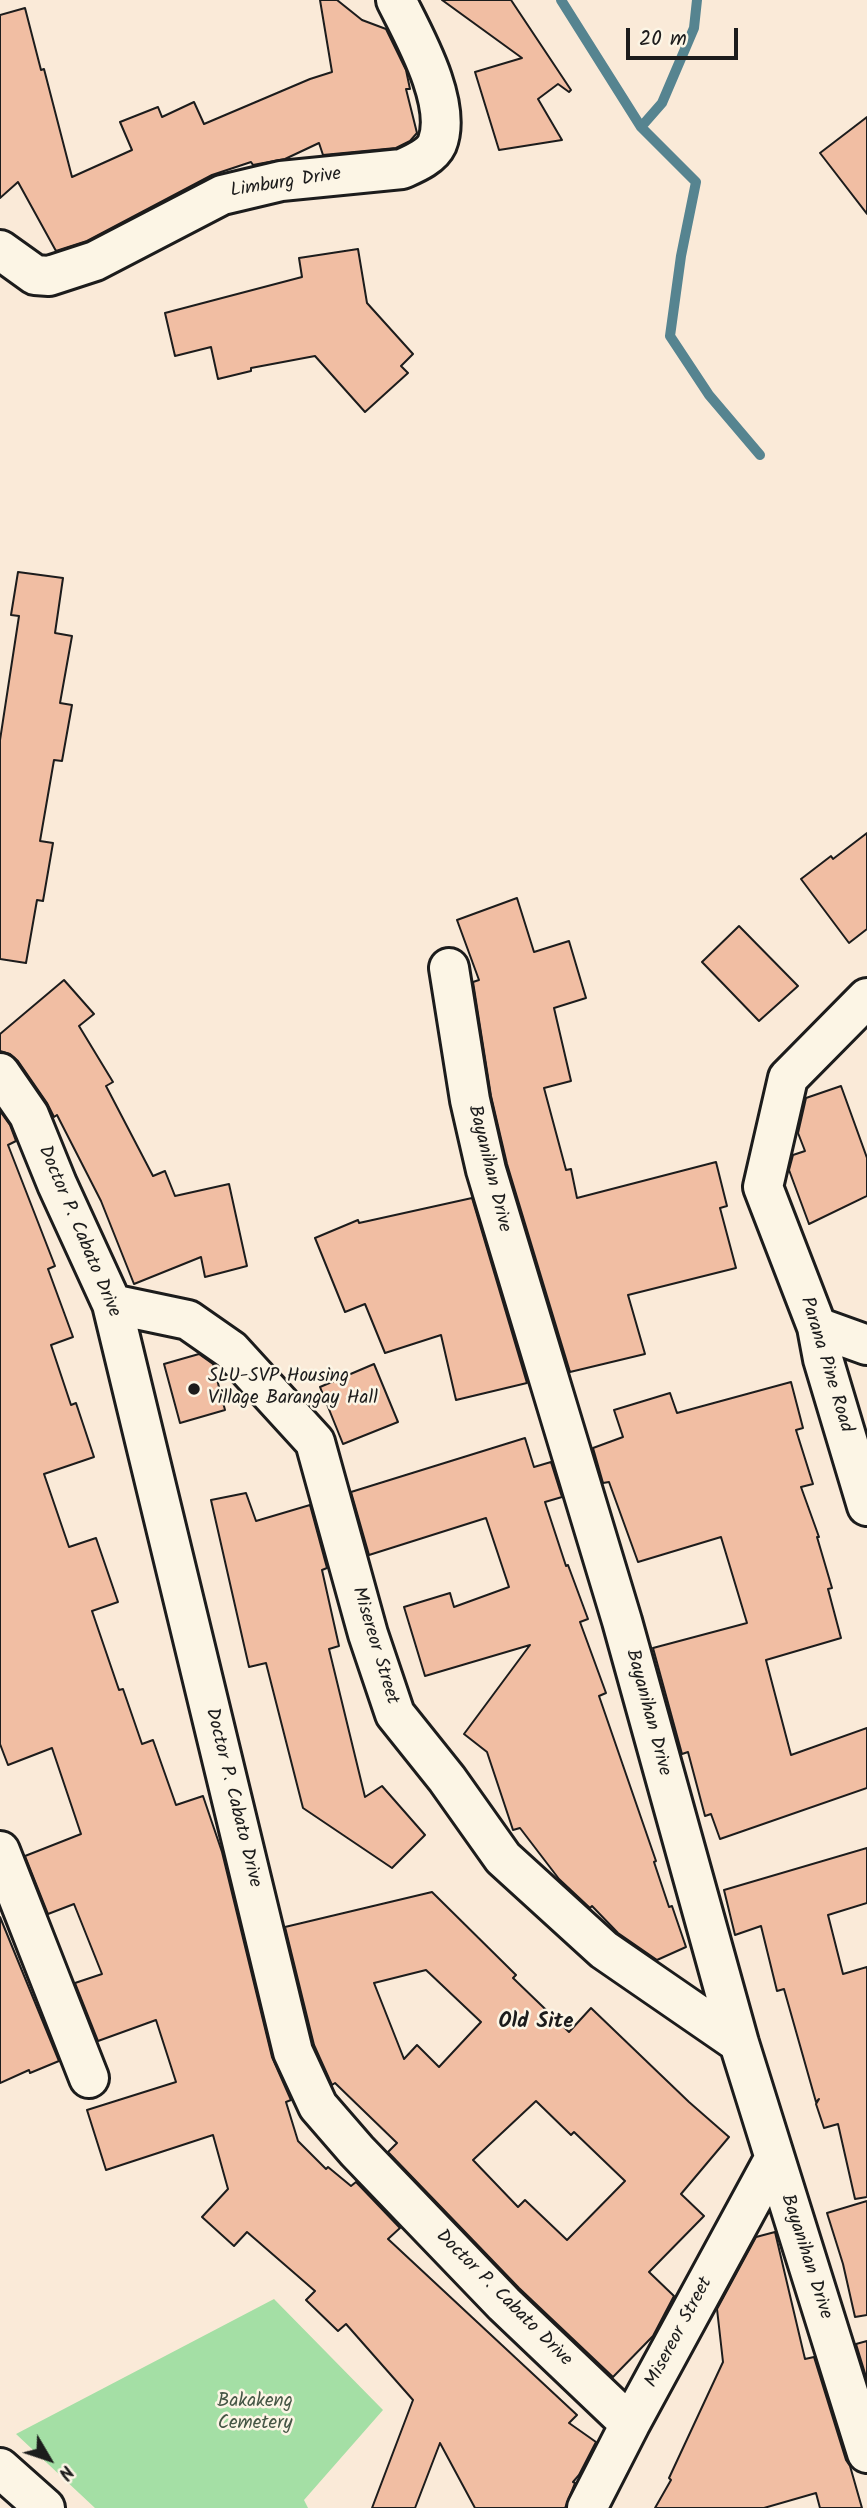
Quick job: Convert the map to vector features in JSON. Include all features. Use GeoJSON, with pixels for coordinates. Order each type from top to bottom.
{"type":"FeatureCollection","features":[{"type":"Feature","properties":{"kind":"street","name":"Limburg Drive"},"geometry":{"type":"LineString","coordinates":[[0,250],[35,275],[49,276],[95,261],[222,195],[281,181],[402,169],[419,161],[436,147],[441,127],[438,98],[416,41],[396,0]]}},
{"type":"Feature","properties":{"kind":"street","name":"Bayanihan Drive"},"geometry":{"type":"LineString","coordinates":[[449,968],[470,1100],[485,1170],[622,1621],[738,2043],[867,2453]]}},
{"type":"Feature","properties":{"kind":"street","name":"Parana Pine Road"},"geometry":{"type":"LineString","coordinates":[[867,998],[788,1077],[763,1187],[817,1327],[823,1359],[867,1506]]}},
{"type":"Feature","properties":{"kind":"street","name":"Doctor P. Cabato Drive"},"geometry":{"type":"LineString","coordinates":[[0,1073],[29,1115],[57,1184],[112,1304],[293,2052],[318,2106],[357,2151],[504,2304],[630,2424]]}},
{"type":"Feature","properties":{"kind":"street","name":"Misereor Street"},"geometry":{"type":"LineString","coordinates":[[112,1304],[188,1320],[230,1350],[315,1442],[368,1634],[395,1714],[447,1779],[503,1858],[604,1950],[738,2043]]}},
{"type":"Feature","properties":{"kind":"street"},"geometry":{"type":"LineString","coordinates":[[817,1327],[867,1345]]}},
{"type":"Feature","properties":{"kind":"street"},"geometry":{"type":"LineString","coordinates":[[0,1851],[89,2078]]}},
{"type":"Feature","properties":{"kind":"street","name":"Misereor Street"},"geometry":{"type":"LineString","coordinates":[[587,2508],[774,2159]]}},
{"type":"Feature","properties":{"kind":"street"},"geometry":{"type":"LineString","coordinates":[[0,2468],[45,2508]]}},
{"type":"Feature","properties":{"kind":"green space","name":"Bakakeng Cemetery"},"geometry":{"type":"Polygon","coordinates":[[[274,2299],[383,2410],[304,2500],[308,2508],[95,2508],[16,2434],[274,2299]]]}},
{"type":"Feature","properties":{"kind":"building"},"geometry":{"type":"Polygon","coordinates":[[[320,0],[337,0],[362,20],[386,29],[406,70],[410,89],[406,89],[417,133],[410,141],[396,148],[323,155],[319,143],[285,159],[253,165],[251,162],[212,175],[87,241],[56,251],[18,182],[0,198],[0,15],[25,8],[72,177],[132,150],[120,122],[158,107],[162,117],[194,102],[204,124],[332,72],[320,0]]]}},
{"type":"Feature","properties":{"kind":"building"},"geometry":{"type":"Polygon","coordinates":[[[442,0],[511,0],[571,90],[569,92],[558,84],[538,99],[562,140],[499,150],[475,72],[522,58],[442,0]]]}},
{"type":"Feature","properties":{"kind":"building"},"geometry":{"type":"Polygon","coordinates":[[[867,117],[867,214],[820,153],[867,117]]]}},
{"type":"Feature","properties":{"kind":"building"},"geometry":{"type":"Polygon","coordinates":[[[358,249],[367,303],[413,354],[401,366],[408,373],[365,412],[315,356],[251,368],[251,371],[218,379],[211,347],[175,356],[165,313],[302,277],[299,258],[358,249]]]}},
{"type":"Feature","properties":{"kind":"building"},"geometry":{"type":"Polygon","coordinates":[[[18,572],[63,578],[55,633],[72,636],[60,703],[72,705],[62,761],[54,760],[40,841],[53,843],[43,901],[37,900],[26,963],[0,959],[0,740],[19,616],[11,615],[18,572]]]}},
{"type":"Feature","properties":{"kind":"building"},"geometry":{"type":"Polygon","coordinates":[[[867,833],[867,929],[849,943],[801,879],[867,833]]]}},
{"type":"Feature","properties":{"kind":"building"},"geometry":{"type":"Polygon","coordinates":[[[517,898],[534,952],[569,941],[586,998],[554,1008],[571,1081],[544,1088],[566,1170],[571,1169],[577,1198],[716,1162],[727,1206],[720,1208],[736,1268],[628,1295],[645,1354],[570,1372],[507,1164],[491,1096],[473,982],[479,980],[457,920],[517,898]]]}},
{"type":"Feature","properties":{"kind":"building"},"geometry":{"type":"Polygon","coordinates":[[[739,926],[798,986],[759,1021],[702,962],[739,926]]]}},
{"type":"Feature","properties":{"kind":"building"},"geometry":{"type":"Polygon","coordinates":[[[64,980],[94,1014],[79,1026],[113,1082],[106,1086],[153,1176],[165,1171],[175,1196],[229,1184],[247,1266],[205,1277],[201,1257],[134,1284],[101,1201],[57,1115],[54,1117],[18,1061],[10,1054],[0,1051],[0,1034],[64,980]]]}},
{"type":"Feature","properties":{"kind":"building"},"geometry":{"type":"Polygon","coordinates":[[[841,1086],[867,1158],[867,1196],[809,1224],[789,1170],[793,1155],[805,1151],[798,1133],[806,1098],[841,1086]]]}},
{"type":"Feature","properties":{"kind":"building"},"geometry":{"type":"Polygon","coordinates":[[[0,1111],[10,1125],[16,1141],[8,1145],[55,1266],[48,1269],[73,1337],[51,1345],[71,1405],[76,1403],[94,1457],[44,1474],[69,1547],[96,1538],[118,1602],[92,1611],[119,1690],[123,1689],[142,1744],[153,1740],[176,1805],[203,1796],[222,1852],[272,2057],[291,2100],[286,2102],[298,2141],[326,2169],[328,2167],[351,2186],[356,2182],[400,2228],[388,2239],[577,2415],[569,2423],[596,2442],[573,2482],[575,2483],[565,2508],[475,2508],[440,2443],[415,2508],[372,2508],[413,2400],[346,2324],[338,2331],[306,2300],[315,2291],[247,2232],[234,2246],[202,2217],[228,2189],[213,2135],[106,2170],[87,2110],[176,2082],[156,2020],[98,2041],[75,1983],[102,1974],[74,1904],[48,1914],[25,1856],[81,1834],[52,1748],[8,1765],[0,1744],[0,1111]]]}},
{"type":"Feature","properties":{"kind":"building"},"geometry":{"type":"Polygon","coordinates":[[[472,1198],[527,1383],[456,1400],[441,1335],[385,1353],[365,1304],[345,1312],[315,1238],[358,1220],[359,1223],[472,1198]]]}},
{"type":"Feature","properties":{"kind":"building"},"geometry":{"type":"Polygon","coordinates":[[[199,1354],[213,1364],[225,1410],[180,1423],[164,1364],[199,1354]]]}},
{"type":"Feature","properties":{"kind":"building"},"geometry":{"type":"Polygon","coordinates":[[[374,1364],[398,1422],[343,1444],[320,1387],[374,1364]]]}},
{"type":"Feature","properties":{"kind":"building"},"geometry":{"type":"Polygon","coordinates":[[[791,1382],[803,1428],[796,1430],[813,1484],[801,1487],[819,1537],[832,1588],[828,1589],[841,1638],[766,1660],[791,1755],[867,1728],[867,1788],[720,1839],[711,1814],[705,1816],[688,1752],[682,1754],[653,1648],[747,1623],[721,1537],[638,1562],[609,1482],[603,1483],[593,1448],[623,1437],[614,1410],[670,1393],[677,1413],[791,1382]]]}},
{"type":"Feature","properties":{"kind":"building"},"geometry":{"type":"Polygon","coordinates":[[[525,1438],[534,1467],[551,1462],[562,1497],[545,1502],[566,1566],[568,1565],[588,1619],[580,1622],[606,1693],[599,1696],[656,1861],[654,1862],[669,1907],[672,1906],[686,1947],[657,1960],[618,1933],[592,1906],[590,1908],[559,1879],[520,1828],[513,1830],[487,1752],[464,1734],[530,1645],[425,1676],[404,1607],[450,1593],[454,1607],[509,1587],[486,1518],[369,1555],[351,1492],[525,1438]]]}},
{"type":"Feature","properties":{"kind":"building"},"geometry":{"type":"Polygon","coordinates":[[[246,1493],[256,1521],[310,1505],[327,1568],[322,1570],[339,1646],[329,1649],[365,1797],[382,1786],[425,1835],[392,1868],[303,1808],[266,1663],[249,1667],[211,1500],[246,1493]]]}},
{"type":"Feature","properties":{"kind":"building"},"geometry":{"type":"Polygon","coordinates":[[[867,1848],[867,1903],[828,1915],[843,1974],[867,1967],[867,2197],[855,2199],[838,2124],[824,2128],[816,2104],[819,2099],[816,2102],[784,1989],[777,1991],[761,1926],[735,1935],[724,1890],[867,1848]]]}},
{"type":"Feature","properties":{"kind":"building"},"geometry":{"type":"Polygon","coordinates":[[[432,1892],[516,1975],[513,1978],[569,2032],[591,2008],[729,2137],[681,2194],[704,2216],[649,2272],[674,2296],[653,2336],[613,2377],[519,2288],[388,2152],[397,2143],[335,2083],[332,2085],[314,2045],[285,1927],[432,1892]],[[426,1970],[374,1983],[404,2059],[417,2045],[439,2067],[481,2022],[426,1970]],[[536,2101],[473,2160],[518,2207],[525,2200],[567,2240],[625,2181],[574,2132],[571,2135],[536,2101]]]}},
{"type":"Feature","properties":{"kind":"building"},"geometry":{"type":"Polygon","coordinates":[[[0,1917],[59,2061],[0,2083],[0,1917]]]}},
{"type":"Feature","properties":{"kind":"building"},"geometry":{"type":"Polygon","coordinates":[[[867,2201],[867,2315],[855,2317],[843,2264],[827,2213],[867,2201]]]}},
{"type":"Feature","properties":{"kind":"building"},"geometry":{"type":"Polygon","coordinates":[[[775,2232],[805,2359],[814,2357],[862,2508],[820,2508],[816,2493],[764,2508],[655,2508],[671,2480],[669,2478],[723,2362],[717,2309],[756,2237],[775,2232]]]}},
{"type":"Feature","properties":{"kind":"building"},"geometry":{"type":"Polygon","coordinates":[[[867,2341],[867,2380],[856,2344],[867,2341]]]}},
{"type":"Feature","properties":{"kind":"waterway"},"geometry":{"type":"LineString","coordinates":[[561,0],[641,127],[696,182],[681,256],[670,336],[709,395],[760,455]]}},
{"type":"Feature","properties":{"kind":"waterway"},"geometry":{"type":"LineString","coordinates":[[641,127],[662,103],[694,28],[697,0]]}},
{"type":"Feature","properties":{"kind":"place","name":"SLU-SVP Housing Village Barangay Hall"},"geometry":{"type":"Point","coordinates":[194,1389]}},
{"type":"Feature","properties":{"kind":"district","name":"Old Site"},"geometry":{"type":"Point","coordinates":[536,2023]}}]}
